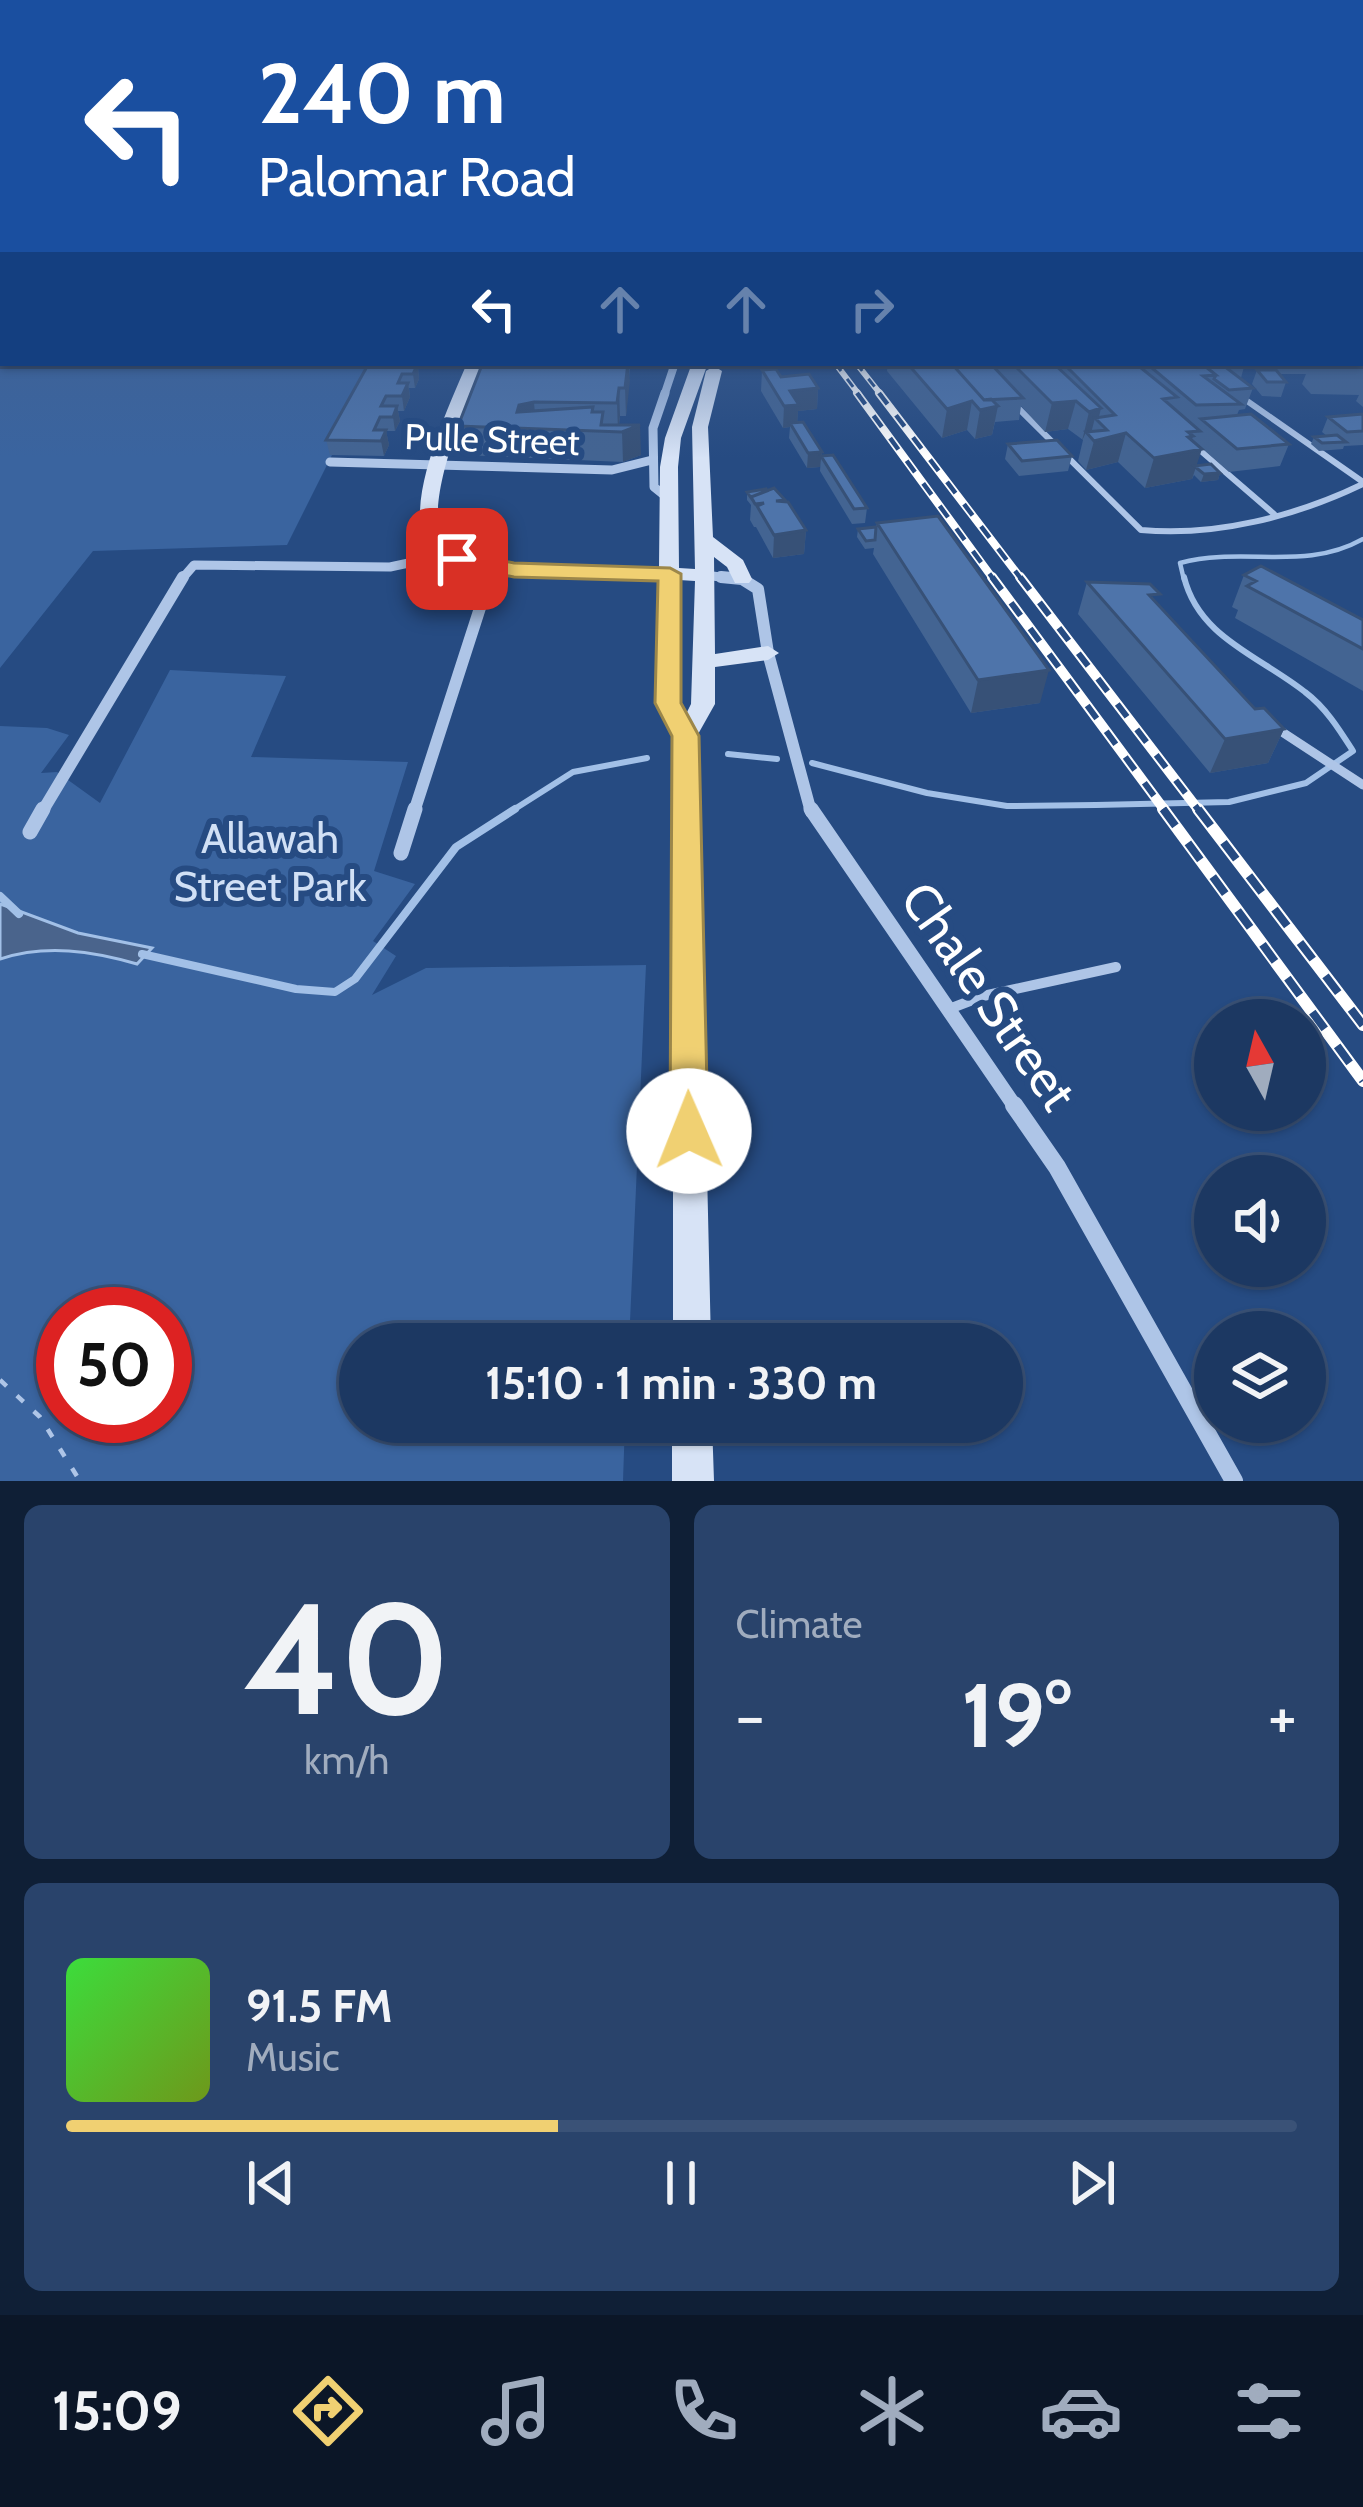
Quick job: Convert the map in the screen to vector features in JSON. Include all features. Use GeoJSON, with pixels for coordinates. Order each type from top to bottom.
{"type":"FeatureCollection","features":[{"type":"Feature","properties":{"kind":"main road"},"geometry":{"type":"LineString","coordinates":[[474,366],[438,465],[429,527],[433,543],[446,555],[493,568],[705,575]]}},
{"type":"Feature","properties":{"kind":"main road"},"geometry":{"type":"LineString","coordinates":[[692,1323],[685,736],[668,703],[669,499],[673,437],[699,366]]}},
{"type":"Feature","properties":{"kind":"main road"},"geometry":{"type":"LineString","coordinates":[[685,736],[703,704],[700,427],[710,381],[724,366]]}},
{"type":"Feature","properties":{"kind":"main road"},"geometry":{"type":"LineString","coordinates":[[704,539],[736,564],[742,579]]}},
{"type":"Feature","properties":{"kind":"main road"},"geometry":{"type":"LineString","coordinates":[[704,662],[768,653]]}},
{"type":"Feature","properties":{"kind":"main road"},"geometry":{"type":"LineString","coordinates":[[692,1443],[693,1481]]}},
{"type":"Feature","properties":{"kind":"street"},"geometry":{"type":"LineString","coordinates":[[669,499],[654,487],[653,428],[674,366]]}},
{"type":"Feature","properties":{"kind":"street","name":"Pulle Street"},"geometry":{"type":"LineString","coordinates":[[330,462],[612,470],[652,460]]}},
{"type":"Feature","properties":{"kind":"street"},"geometry":{"type":"LineString","coordinates":[[30,832],[182,578],[194,566],[227,562],[390,567],[446,555]]}},
{"type":"Feature","properties":{"kind":"street"},"geometry":{"type":"LineString","coordinates":[[401,853],[493,568]]}},
{"type":"Feature","properties":{"kind":"street"},"geometry":{"type":"LineString","coordinates":[[705,575],[742,579]]}},
{"type":"Feature","properties":{"kind":"street","name":"Chale Street"},"geometry":{"type":"LineString","coordinates":[[742,579],[760,592],[768,653],[792,748],[820,827],[1057,1167],[1234,1481]]}},
{"type":"Feature","properties":{"kind":"lane"},"geometry":{"type":"LineString","coordinates":[[1006,396],[1141,530],[1176,533],[1274,514],[1339,498],[1363,483],[1232,390]]}},
{"type":"Feature","properties":{"kind":"lane"},"geometry":{"type":"LineString","coordinates":[[1186,439],[1274,514]]}},
{"type":"Feature","properties":{"kind":"lane"},"geometry":{"type":"LineString","coordinates":[[1258,716],[1363,785]]}},
{"type":"Feature","properties":{"kind":"lane"},"geometry":{"type":"LineString","coordinates":[[949,1010],[983,996],[1116,967]]}},
{"type":"Feature","properties":{"kind":"path"},"geometry":{"type":"LineString","coordinates":[[0,1380],[40,1417],[80,1481]]}},
{"type":"Feature","properties":{"kind":"green space"},"geometry":{"type":"Polygon","coordinates":[[[0,366],[376,366],[287,545],[93,551],[0,668],[0,366]]]}},
{"type":"Feature","properties":{"kind":"green space","name":"Allawah Street Park"},"geometry":{"type":"Polygon","coordinates":[[[170,670],[286,676],[251,757],[408,762],[374,871],[415,884],[373,941],[396,956],[372,995],[426,968],[646,965],[630,1323],[339,1323],[339,1443],[624,1443],[623,1481],[0,1481],[0,913],[90,950],[78,933],[0,903],[0,726],[47,728],[69,735],[41,773],[57,772],[100,803],[170,670]]]}},
{"type":"Feature","properties":{"kind":"shaded area"},"geometry":{"type":"Polygon","coordinates":[[[0,904],[78,933],[152,948],[137,964],[69,951],[0,959],[0,904]]]}},
{"type":"Feature","properties":{"kind":"building"},"geometry":{"type":"Polygon","coordinates":[[[367,366],[417,366],[413,374],[402,374],[398,383],[408,383],[402,396],[386,396],[381,406],[397,406],[393,417],[380,417],[374,430],[386,430],[381,441],[326,440],[367,366]]]}},
{"type":"Feature","properties":{"kind":"building"},"geometry":{"type":"Polygon","coordinates":[[[482,366],[628,366],[617,403],[534,402],[519,405],[517,412],[593,407],[592,412],[603,412],[601,425],[640,425],[622,432],[458,426],[482,366]]]}},
{"type":"Feature","properties":{"kind":"building"},"geometry":{"type":"Polygon","coordinates":[[[910,366],[954,366],[984,400],[991,399],[998,406],[980,410],[972,401],[947,409],[910,366]]]}},
{"type":"Feature","properties":{"kind":"building"},"geometry":{"type":"Polygon","coordinates":[[[954,366],[993,366],[1023,398],[984,400],[954,366]]]}},
{"type":"Feature","properties":{"kind":"building"},"geometry":{"type":"Polygon","coordinates":[[[1015,366],[1056,366],[1101,408],[1089,412],[1076,401],[1052,403],[1015,366]]]}},
{"type":"Feature","properties":{"kind":"building"},"geometry":{"type":"Polygon","coordinates":[[[1066,366],[1139,366],[1177,397],[1163,399],[1200,431],[1188,432],[1193,436],[1188,437],[1202,449],[1154,458],[1126,433],[1094,441],[1086,432],[1107,430],[1095,418],[1115,415],[1066,366]]]}},
{"type":"Feature","properties":{"kind":"building"},"geometry":{"type":"Polygon","coordinates":[[[1150,366],[1205,366],[1216,375],[1203,376],[1241,404],[1196,405],[1150,366]]]}},
{"type":"Feature","properties":{"kind":"building"},"geometry":{"type":"Polygon","coordinates":[[[1205,366],[1224,366],[1253,388],[1229,390],[1214,379],[1216,375],[1205,366]]]}},
{"type":"Feature","properties":{"kind":"building"},"geometry":{"type":"Polygon","coordinates":[[[776,369],[781,377],[809,374],[818,388],[790,391],[799,405],[784,406],[762,370],[776,369]]]}},
{"type":"Feature","properties":{"kind":"building"},"geometry":{"type":"Polygon","coordinates":[[[1257,370],[1276,370],[1286,382],[1267,382],[1257,370]]]}},
{"type":"Feature","properties":{"kind":"building"},"geometry":{"type":"Polygon","coordinates":[[[1251,414],[1289,444],[1237,449],[1201,419],[1251,414]]]}},
{"type":"Feature","properties":{"kind":"building"},"geometry":{"type":"Polygon","coordinates":[[[1363,414],[1363,431],[1347,432],[1328,417],[1363,414]]]}},
{"type":"Feature","properties":{"kind":"building"},"geometry":{"type":"Polygon","coordinates":[[[803,422],[822,452],[808,453],[790,423],[803,422]]]}},
{"type":"Feature","properties":{"kind":"building"},"geometry":{"type":"Polygon","coordinates":[[[1337,435],[1346,442],[1322,443],[1314,437],[1337,435]]]}},
{"type":"Feature","properties":{"kind":"building"},"geometry":{"type":"Polygon","coordinates":[[[1057,440],[1072,456],[1022,461],[1008,444],[1057,440]]]}},
{"type":"Feature","properties":{"kind":"building"},"geometry":{"type":"Polygon","coordinates":[[[833,455],[867,508],[854,509],[821,456],[833,455]]]}},
{"type":"Feature","properties":{"kind":"building"},"geometry":{"type":"Polygon","coordinates":[[[1211,464],[1220,473],[1204,474],[1194,466],[1211,464]]]}},
{"type":"Feature","properties":{"kind":"building"},"geometry":{"type":"Polygon","coordinates":[[[774,488],[785,500],[776,501],[788,502],[806,530],[774,535],[757,506],[764,503],[755,504],[751,497],[774,488]]]}},
{"type":"Feature","properties":{"kind":"building"},"geometry":{"type":"Polygon","coordinates":[[[938,516],[1049,670],[978,680],[877,523],[938,516]]]}},
{"type":"Feature","properties":{"kind":"building"},"geometry":{"type":"Polygon","coordinates":[[[876,527],[875,540],[866,541],[858,529],[876,527]]]}},
{"type":"Feature","properties":{"kind":"building"},"geometry":{"type":"Polygon","coordinates":[[[1261,566],[1363,620],[1363,649],[1247,586],[1256,581],[1244,575],[1261,566]]]}},
{"type":"Feature","properties":{"kind":"building"},"geometry":{"type":"Polygon","coordinates":[[[1087,582],[1150,584],[1160,594],[1149,595],[1255,709],[1264,708],[1284,729],[1225,739],[1087,582]]]}},
{"type":"Feature","properties":{"kind":"waterway"},"geometry":{"type":"LineString","coordinates":[[1184,580],[1180,563],[1319,554],[1363,539]]}},
{"type":"Feature","properties":{"kind":"waterway"},"geometry":{"type":"LineString","coordinates":[[812,763],[927,793],[1007,806],[1096,805],[1229,802],[1306,783],[1353,751],[1313,698],[1217,631],[1203,616],[1184,577]]}},
{"type":"Feature","properties":{"kind":"waterway"},"geometry":{"type":"LineString","coordinates":[[728,754],[777,759]]}},
{"type":"Feature","properties":{"kind":"waterway"},"geometry":{"type":"LineString","coordinates":[[510,812],[573,772],[647,758]]}},
{"type":"Feature","properties":{"kind":"waterway"},"geometry":{"type":"LineString","coordinates":[[142,954],[296,989],[335,992],[355,979],[456,847],[515,809]]}},
{"type":"Feature","properties":{"kind":"waterway"},"geometry":{"type":"LineString","coordinates":[[0,896],[19,914]]}},
{"type":"Feature","properties":{"kind":"railway"},"geometry":{"type":"LineString","coordinates":[[837,366],[860,396]]}},
{"type":"Feature","properties":{"kind":"railway"},"geometry":{"type":"LineString","coordinates":[[858,366],[882,396]]}},
{"type":"Feature","properties":{"kind":"railway"},"geometry":{"type":"LineString","coordinates":[[857,393],[994,580]]}},
{"type":"Feature","properties":{"kind":"railway"},"geometry":{"type":"LineString","coordinates":[[879,393],[1022,580]]}},
{"type":"Feature","properties":{"kind":"railway"},"geometry":{"type":"LineString","coordinates":[[992,577],[1166,812]]}},
{"type":"Feature","properties":{"kind":"railway"},"geometry":{"type":"LineString","coordinates":[[1020,577],[1200,812]]}},
{"type":"Feature","properties":{"kind":"railway"},"geometry":{"type":"LineString","coordinates":[[1163,809],[1363,1081]]}},
{"type":"Feature","properties":{"kind":"railway"},"geometry":{"type":"LineString","coordinates":[[1198,809],[1363,1025]]}},
{"type":"Feature","properties":{"kind":"route"},"geometry":{"type":"LineString","coordinates":[[457,559],[514,570],[670,574],[668,703],[685,736],[689,1131]]}}]}
